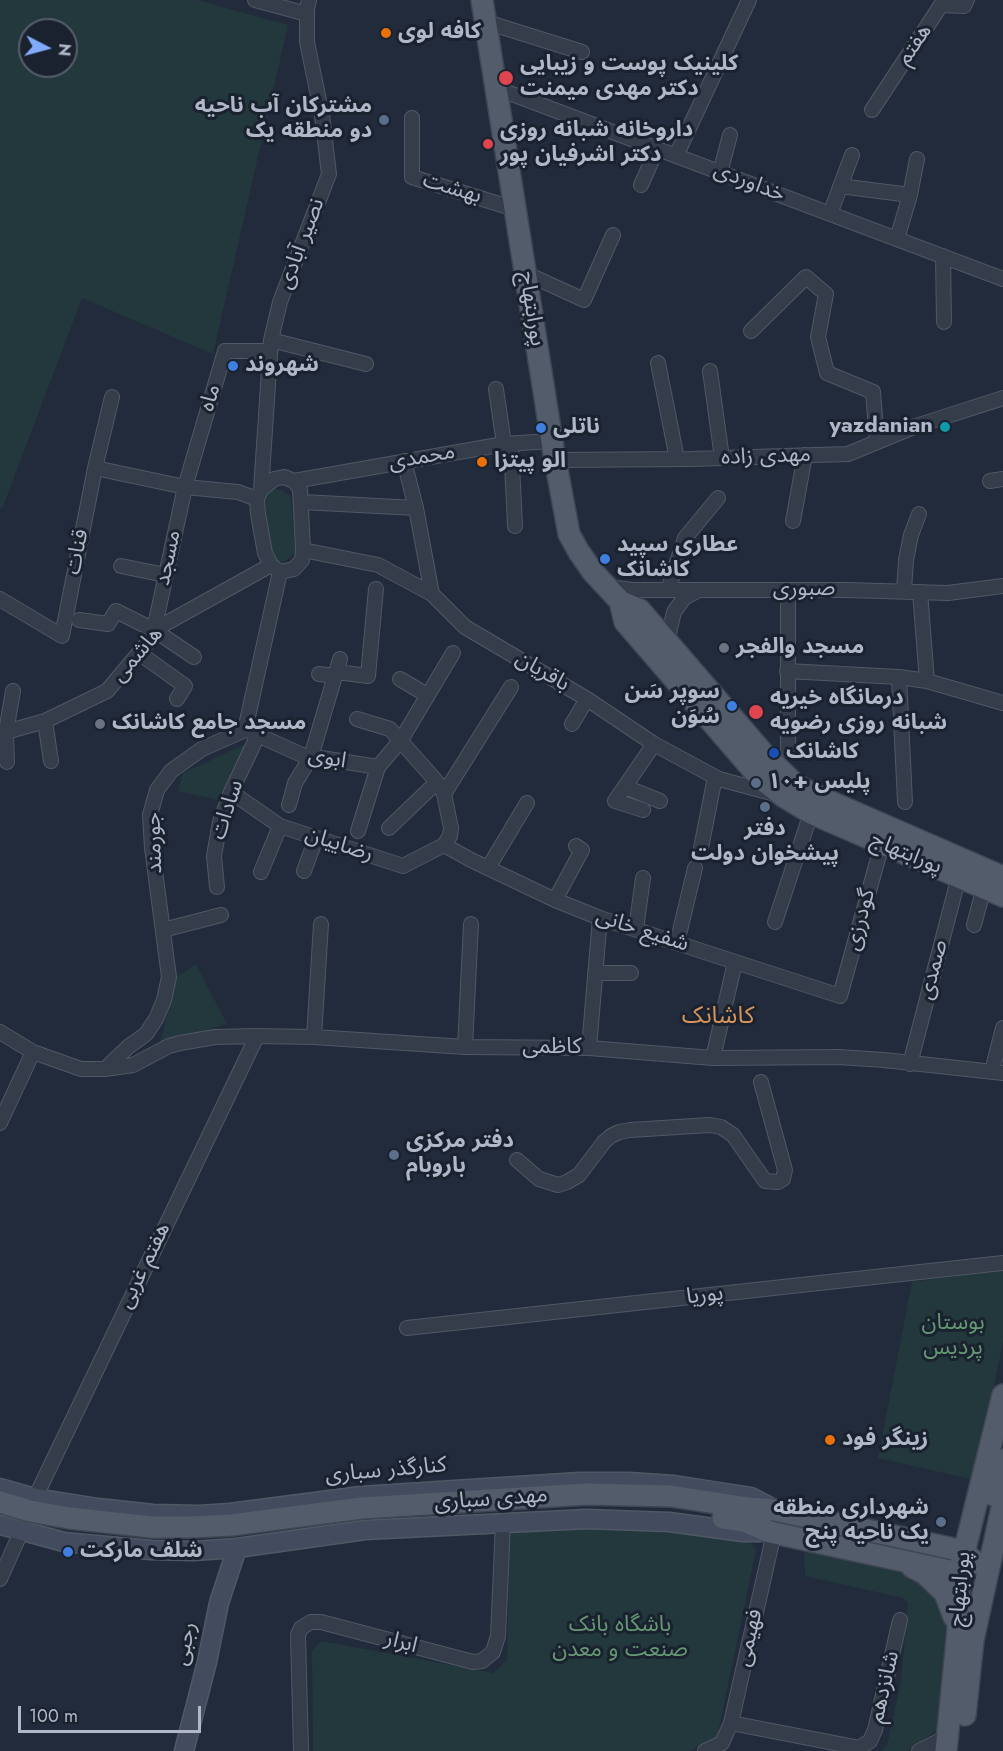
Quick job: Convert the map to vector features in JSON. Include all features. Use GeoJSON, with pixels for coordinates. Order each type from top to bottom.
{"type":"FeatureCollection","features":[{"type":"Feature","properties":{"kind":"main road","name":"پورابتهاج"},"geometry":{"type":"LineString","coordinates":[[482,0],[553,450],[569,534],[588,566],[613,594],[640,610],[764,754],[795,784],[817,796],[1003,877]]}},
{"type":"Feature","properties":{"kind":"main road","name":"پورابتهاج"},"geometry":{"type":"LineString","coordinates":[[613,594],[625,622],[759,777],[783,796],[811,813],[1003,896]]}},
{"type":"Feature","properties":{"kind":"main road","name":"پورابتهاج"},"geometry":{"type":"LineString","coordinates":[[966,1562],[1003,1395]]}},
{"type":"Feature","properties":{"kind":"main road"},"geometry":{"type":"LineString","coordinates":[[965,1635],[971,1602],[966,1562],[1003,1460]]}},
{"type":"Feature","properties":{"kind":"main road"},"geometry":{"type":"LineString","coordinates":[[0,1488],[28,1515],[64,1542],[109,1547],[193,1551],[237,1548],[365,1530],[628,1519],[743,1532],[772,1533],[898,1560],[966,1562]]}},
{"type":"Feature","properties":{"kind":"main road","name":"مهدی سباری"},"geometry":{"type":"LineString","coordinates":[[0,1502],[28,1515],[152,1527],[192,1527],[231,1525],[362,1508],[586,1494],[671,1496],[775,1510],[850,1527],[966,1562]]}},
{"type":"Feature","properties":{"kind":"main road","name":"پورابتهاج"},"geometry":{"type":"LineString","coordinates":[[952,1746],[965,1635],[1003,1503]]}},
{"type":"Feature","properties":{"kind":"main road"},"geometry":{"type":"LineString","coordinates":[[0,1513],[28,1515],[66,1529],[152,1538],[192,1538],[234,1536],[364,1519],[588,1506],[628,1506],[680,1510],[744,1521],[772,1533]]}},
{"type":"Feature","properties":{"kind":"main road"},"geometry":{"type":"LineString","coordinates":[[0,1526],[28,1515]]}},
{"type":"Feature","properties":{"kind":"main road"},"geometry":{"type":"LineString","coordinates":[[845,1549],[850,1527]]}},
{"type":"Feature","properties":{"kind":"main road","name":"رجبی"},"geometry":{"type":"LineString","coordinates":[[184,1751],[207,1662],[219,1603],[237,1548]]}},
{"type":"Feature","properties":{"kind":"main road"},"geometry":{"type":"LineString","coordinates":[[898,1560],[924,1573],[945,1593],[965,1635]]}},
{"type":"Feature","properties":{"kind":"street"},"geometry":{"type":"LineString","coordinates":[[255,0],[308,7]]}},
{"type":"Feature","properties":{"kind":"street"},"geometry":{"type":"LineString","coordinates":[[676,156],[748,0]]}},
{"type":"Feature","properties":{"kind":"street","name":"هفتم"},"geometry":{"type":"LineString","coordinates":[[872,110],[941,5],[964,6],[967,0]]}},
{"type":"Feature","properties":{"kind":"street","name":"نصیر آبادی"},"geometry":{"type":"LineString","coordinates":[[275,568],[266,553],[258,514],[270,345],[280,302],[329,174],[322,115],[307,42],[308,7]]}},
{"type":"Feature","properties":{"kind":"street"},"geometry":{"type":"LineString","coordinates":[[486,22],[582,52]]}},
{"type":"Feature","properties":{"kind":"street","name":"خداوردی"},"geometry":{"type":"LineString","coordinates":[[496,88],[1003,279]]}},
{"type":"Feature","properties":{"kind":"street","name":"بهشت"},"geometry":{"type":"LineString","coordinates":[[412,118],[412,177],[515,209]]}},
{"type":"Feature","properties":{"kind":"street"},"geometry":{"type":"LineString","coordinates":[[720,172],[730,135]]}},
{"type":"Feature","properties":{"kind":"street"},"geometry":{"type":"LineString","coordinates":[[641,185],[657,149]]}},
{"type":"Feature","properties":{"kind":"street"},"geometry":{"type":"LineString","coordinates":[[830,214],[852,155]]}},
{"type":"Feature","properties":{"kind":"street"},"geometry":{"type":"LineString","coordinates":[[897,239],[918,159]]}},
{"type":"Feature","properties":{"kind":"street"},"geometry":{"type":"LineString","coordinates":[[840,186],[910,195]]}},
{"type":"Feature","properties":{"kind":"street"},"geometry":{"type":"LineString","coordinates":[[525,273],[584,300],[614,235]]}},
{"type":"Feature","properties":{"kind":"street"},"geometry":{"type":"LineString","coordinates":[[944,256],[944,322]]}},
{"type":"Feature","properties":{"kind":"street"},"geometry":{"type":"LineString","coordinates":[[751,331],[806,278],[826,294],[818,337],[827,373],[873,392],[877,442]]}},
{"type":"Feature","properties":{"kind":"street"},"geometry":{"type":"LineString","coordinates":[[270,345],[366,364]]}},
{"type":"Feature","properties":{"kind":"street","name":"ماه"},"geometry":{"type":"LineString","coordinates":[[185,487],[225,351],[270,345]]}},
{"type":"Feature","properties":{"kind":"street"},"geometry":{"type":"LineString","coordinates":[[658,363],[677,459]]}},
{"type":"Feature","properties":{"kind":"street"},"geometry":{"type":"LineString","coordinates":[[710,371],[722,458]]}},
{"type":"Feature","properties":{"kind":"street"},"geometry":{"type":"LineString","coordinates":[[496,389],[507,444],[514,526]]}},
{"type":"Feature","properties":{"kind":"street","name":"قنات"},"geometry":{"type":"LineString","coordinates":[[0,599],[62,636],[95,468],[112,397]]}},
{"type":"Feature","properties":{"kind":"street","name":"مهدی زاده"},"geometry":{"type":"LineString","coordinates":[[553,450],[677,459],[848,454],[916,426],[1003,398]]}},
{"type":"Feature","properties":{"kind":"street","name":"محمدی"},"geometry":{"type":"LineString","coordinates":[[259,494],[274,479],[284,477],[294,481],[404,460],[507,444],[553,450]]}},
{"type":"Feature","properties":{"kind":"street"},"geometry":{"type":"LineString","coordinates":[[793,521],[805,456]]}},
{"type":"Feature","properties":{"kind":"street"},"geometry":{"type":"LineString","coordinates":[[404,460],[416,508],[432,594]]}},
{"type":"Feature","properties":{"kind":"street"},"geometry":{"type":"LineString","coordinates":[[95,468],[185,487],[259,494]]}},
{"type":"Feature","properties":{"kind":"street"},"geometry":{"type":"LineString","coordinates":[[294,481],[300,489],[302,502],[303,550]]}},
{"type":"Feature","properties":{"kind":"street","name":"مسجد"},"geometry":{"type":"LineString","coordinates":[[154,630],[185,487]]}},
{"type":"Feature","properties":{"kind":"street"},"geometry":{"type":"LineString","coordinates":[[668,590],[685,538],[718,498]]}},
{"type":"Feature","properties":{"kind":"street"},"geometry":{"type":"LineString","coordinates":[[302,502],[416,508]]}},
{"type":"Feature","properties":{"kind":"street"},"geometry":{"type":"LineString","coordinates":[[904,591],[906,560],[911,535],[919,514]]}},
{"type":"Feature","properties":{"kind":"street","name":"هاشمی"},"geometry":{"type":"LineString","coordinates":[[3,732],[45,721],[107,691],[149,641],[154,630],[275,568],[294,569],[302,560],[303,550]]}},
{"type":"Feature","properties":{"kind":"street","name":"باقریان"},"geometry":{"type":"LineString","coordinates":[[303,550],[378,565],[432,594],[465,627],[587,699],[654,744],[716,777],[783,796]]}},
{"type":"Feature","properties":{"kind":"street"},"geometry":{"type":"LineString","coordinates":[[121,566],[165,575]]}},
{"type":"Feature","properties":{"kind":"street"},"geometry":{"type":"LineString","coordinates":[[251,733],[275,568]]}},
{"type":"Feature","properties":{"kind":"street","name":"صبوری"},"geometry":{"type":"LineString","coordinates":[[613,594],[633,590],[948,593],[1003,586]]}},
{"type":"Feature","properties":{"kind":"street"},"geometry":{"type":"LineString","coordinates":[[318,674],[338,669],[368,676],[376,589]]}},
{"type":"Feature","properties":{"kind":"street"},"geometry":{"type":"LineString","coordinates":[[671,647],[669,633],[674,612],[684,598],[700,590]]}},
{"type":"Feature","properties":{"kind":"street"},"geometry":{"type":"LineString","coordinates":[[788,590],[788,750]]}},
{"type":"Feature","properties":{"kind":"street"},"geometry":{"type":"LineString","coordinates":[[920,592],[927,681]]}},
{"type":"Feature","properties":{"kind":"street"},"geometry":{"type":"LineString","coordinates":[[79,620],[108,624],[116,611],[154,630],[194,657]]}},
{"type":"Feature","properties":{"kind":"street"},"geometry":{"type":"LineString","coordinates":[[139,653],[185,686],[177,699]]}},
{"type":"Feature","properties":{"kind":"street"},"geometry":{"type":"LineString","coordinates":[[358,831],[378,767],[401,740],[453,653]]}},
{"type":"Feature","properties":{"kind":"street"},"geometry":{"type":"LineString","coordinates":[[289,805],[295,783],[311,757],[338,669]]}},
{"type":"Feature","properties":{"kind":"street"},"geometry":{"type":"LineString","coordinates":[[788,671],[899,677],[927,681],[1003,704]]}},
{"type":"Feature","properties":{"kind":"street"},"geometry":{"type":"LineString","coordinates":[[899,677],[904,802]]}},
{"type":"Feature","properties":{"kind":"street"},"geometry":{"type":"LineString","coordinates":[[400,679],[427,695]]}},
{"type":"Feature","properties":{"kind":"street"},"geometry":{"type":"LineString","coordinates":[[389,828],[440,788],[511,687]]}},
{"type":"Feature","properties":{"kind":"street"},"geometry":{"type":"LineString","coordinates":[[7,762],[3,732],[13,691]]}},
{"type":"Feature","properties":{"kind":"street"},"geometry":{"type":"LineString","coordinates":[[572,724],[587,699]]}},
{"type":"Feature","properties":{"kind":"street"},"geometry":{"type":"LineString","coordinates":[[357,719],[390,729],[440,788],[451,828],[448,847]]}},
{"type":"Feature","properties":{"kind":"street"},"geometry":{"type":"LineString","coordinates":[[45,721],[51,761]]}},
{"type":"Feature","properties":{"kind":"street","name":"ابوی"},"geometry":{"type":"LineString","coordinates":[[251,733],[302,755],[378,767]]}},
{"type":"Feature","properties":{"kind":"street","name":"سادات"},"geometry":{"type":"LineString","coordinates":[[218,887],[214,856],[220,822],[251,733]]}},
{"type":"Feature","properties":{"kind":"street","name":"جورمند"},"geometry":{"type":"LineString","coordinates":[[105,1069],[146,1034],[156,1019],[164,1000],[169,977],[152,848],[150,815],[157,790],[171,771],[202,749],[251,733]]}},
{"type":"Feature","properties":{"kind":"street"},"geometry":{"type":"LineString","coordinates":[[643,810],[615,801],[654,744]]}},
{"type":"Feature","properties":{"kind":"street"},"geometry":{"type":"LineString","coordinates":[[701,848],[716,777]]}},
{"type":"Feature","properties":{"kind":"street"},"geometry":{"type":"LineString","coordinates":[[625,787],[660,801]]}},
{"type":"Feature","properties":{"kind":"street","name":"رضاییان"},"geometry":{"type":"LineString","coordinates":[[231,792],[280,826],[403,866],[448,847]]}},
{"type":"Feature","properties":{"kind":"street"},"geometry":{"type":"LineString","coordinates":[[488,868],[527,803]]}},
{"type":"Feature","properties":{"kind":"street"},"geometry":{"type":"LineString","coordinates":[[775,922],[811,813]]}},
{"type":"Feature","properties":{"kind":"street"},"geometry":{"type":"LineString","coordinates":[[261,872],[280,826]]}},
{"type":"Feature","properties":{"kind":"street"},"geometry":{"type":"LineString","coordinates":[[304,871],[316,838]]}},
{"type":"Feature","properties":{"kind":"street","name":"گودرزی"},"geometry":{"type":"LineString","coordinates":[[840,996],[882,844]]}},
{"type":"Feature","properties":{"kind":"street","name":"شفیع خانی"},"geometry":{"type":"LineString","coordinates":[[448,847],[555,900],[600,918],[840,996]]}},
{"type":"Feature","properties":{"kind":"street"},"geometry":{"type":"LineString","coordinates":[[555,900],[579,848]]}},
{"type":"Feature","properties":{"kind":"street"},"geometry":{"type":"LineString","coordinates":[[677,943],[695,868]]}},
{"type":"Feature","properties":{"kind":"street","name":"صمدی"},"geometry":{"type":"LineString","coordinates":[[910,1064],[959,876]]}},
{"type":"Feature","properties":{"kind":"street"},"geometry":{"type":"LineString","coordinates":[[636,930],[643,878]]}},
{"type":"Feature","properties":{"kind":"street"},"geometry":{"type":"LineString","coordinates":[[974,925],[984,887]]}},
{"type":"Feature","properties":{"kind":"street"},"geometry":{"type":"LineString","coordinates":[[163,930],[221,915]]}},
{"type":"Feature","properties":{"kind":"street"},"geometry":{"type":"LineString","coordinates":[[589,1048],[600,918]]}},
{"type":"Feature","properties":{"kind":"street"},"geometry":{"type":"LineString","coordinates":[[314,1037],[321,924]]}},
{"type":"Feature","properties":{"kind":"street"},"geometry":{"type":"LineString","coordinates":[[465,1047],[471,924]]}},
{"type":"Feature","properties":{"kind":"street"},"geometry":{"type":"LineString","coordinates":[[713,1058],[735,962]]}},
{"type":"Feature","properties":{"kind":"street"},"geometry":{"type":"LineString","coordinates":[[596,974],[631,973]]}},
{"type":"Feature","properties":{"kind":"street"},"geometry":{"type":"LineString","coordinates":[[998,1072],[1003,1028]]}},
{"type":"Feature","properties":{"kind":"street","name":"کاظمی"},"geometry":{"type":"LineString","coordinates":[[0,1032],[33,1052],[81,1069],[105,1069],[133,1065],[169,1046],[180,1043],[215,1037],[257,1036],[314,1037],[465,1047],[589,1048],[713,1058],[839,1057],[998,1072]]}},
{"type":"Feature","properties":{"kind":"street","name":"هفتم غربی"},"geometry":{"type":"LineString","coordinates":[[0,1579],[28,1515],[257,1036]]}},
{"type":"Feature","properties":{"kind":"street"},"geometry":{"type":"LineString","coordinates":[[0,1123],[33,1052]]}},
{"type":"Feature","properties":{"kind":"street"},"geometry":{"type":"LineString","coordinates":[[516,1160],[539,1179],[558,1185],[579,1175],[604,1142],[619,1132],[711,1125],[721,1127],[733,1135],[765,1181],[778,1182],[783,1179],[785,1170],[761,1082]]}},
{"type":"Feature","properties":{"kind":"street","name":"پوریا"},"geometry":{"type":"LineString","coordinates":[[407,1328],[1003,1263]]}},
{"type":"Feature","properties":{"kind":"street","name":"ابرار"},"geometry":{"type":"LineString","coordinates":[[301,1751],[298,1635],[302,1628],[311,1622],[321,1622],[473,1662],[482,1661],[493,1652],[498,1636],[503,1523]]}},
{"type":"Feature","properties":{"kind":"street","name":"فهیمی"},"geometry":{"type":"LineString","coordinates":[[705,1751],[722,1743],[730,1723],[772,1533]]}},
{"type":"Feature","properties":{"kind":"street","name":"شانزدهم"},"geometry":{"type":"LineString","coordinates":[[730,1723],[857,1749],[870,1742],[875,1730],[900,1620]]}},
{"type":"Feature","properties":{"kind":"street"},"geometry":{"type":"LineString","coordinates":[[919,1751],[952,1746]]}},
{"type":"Feature","properties":{"kind":"green space"},"geometry":{"type":"Polygon","coordinates":[[[0,0],[197,0],[288,25],[213,354],[82,298],[2,509],[0,508],[0,0]]]}},
{"type":"Feature","properties":{"kind":"green space"},"geometry":{"type":"Polygon","coordinates":[[[273,489],[282,490],[290,496],[292,509],[295,553],[284,562],[277,561],[273,555],[266,521],[266,496],[273,489]]]}},
{"type":"Feature","properties":{"kind":"green space"},"geometry":{"type":"Polygon","coordinates":[[[246,744],[222,801],[178,791],[183,773],[246,744]]]}},
{"type":"Feature","properties":{"kind":"green space"},"geometry":{"type":"Polygon","coordinates":[[[196,964],[227,1024],[160,1043],[177,977],[196,964]]]}},
{"type":"Feature","properties":{"kind":"green space","name":"بوستان پردیس"},"geometry":{"type":"Polygon","coordinates":[[[1003,1270],[1003,1341],[975,1480],[878,1458],[912,1282],[1003,1270]]]}},
{"type":"Feature","properties":{"kind":"green space","name":"باشگاه بانک صنعت و معدن"},"geometry":{"type":"Polygon","coordinates":[[[619,1525],[750,1542],[756,1550],[717,1738],[689,1751],[313,1751],[312,1651],[321,1641],[493,1673],[507,1660],[510,1528],[619,1525]]]}},
{"type":"Feature","properties":{"kind":"green space"},"geometry":{"type":"Polygon","coordinates":[[[804,1550],[910,1575],[935,1587],[948,1624],[938,1729],[907,1751],[881,1751],[887,1746],[901,1681],[908,1603],[903,1598],[805,1576],[804,1550]]]}},
{"type":"Feature","properties":{"kind":"place","name":"کافه لوی"},"geometry":{"type":"Point","coordinates":[386,33]}},
{"type":"Feature","properties":{"kind":"place","name":"کلینیک پوست و زیبایی دکتر مهدی میمنت"},"geometry":{"type":"Point","coordinates":[506,78]}},
{"type":"Feature","properties":{"kind":"place","name":"مشترکان آب ناحیه دو منطقه یک"},"geometry":{"type":"Point","coordinates":[384,120]}},
{"type":"Feature","properties":{"kind":"place","name":"داروخانه شبانه روزی دکتر اشرفیان پور"},"geometry":{"type":"Point","coordinates":[488,144]}},
{"type":"Feature","properties":{"kind":"place","name":"شهروند"},"geometry":{"type":"Point","coordinates":[233,366]}},
{"type":"Feature","properties":{"kind":"place","name":"yazdanian"},"geometry":{"type":"Point","coordinates":[945,427]}},
{"type":"Feature","properties":{"kind":"place","name":"ناتلی"},"geometry":{"type":"Point","coordinates":[541,428]}},
{"type":"Feature","properties":{"kind":"place","name":"الو پیتزا"},"geometry":{"type":"Point","coordinates":[482,462]}},
{"type":"Feature","properties":{"kind":"place","name":"عطاری سپید کاشانک"},"geometry":{"type":"Point","coordinates":[605,559]}},
{"type":"Feature","properties":{"kind":"place","name":"مسجد والفجر"},"geometry":{"type":"Point","coordinates":[724,648]}},
{"type":"Feature","properties":{"kind":"place","name":"سوپر سَن سُوَن"},"geometry":{"type":"Point","coordinates":[732,706]}},
{"type":"Feature","properties":{"kind":"place","name":"درمانگاه خیریه شبانه روزی رضویه"},"geometry":{"type":"Point","coordinates":[756,712]}},
{"type":"Feature","properties":{"kind":"place","name":"مسجد جامع کاشانک"},"geometry":{"type":"Point","coordinates":[100,724]}},
{"type":"Feature","properties":{"kind":"place","name":"کاشانک"},"geometry":{"type":"Point","coordinates":[774,753]}},
{"type":"Feature","properties":{"kind":"place","name":"پلیس +۱۰"},"geometry":{"type":"Point","coordinates":[756,783]}},
{"type":"Feature","properties":{"kind":"place","name":"دفتر پیشخوان دولت"},"geometry":{"type":"Point","coordinates":[765,807]}},
{"type":"Feature","properties":{"kind":"place","name":"دفتر مرکزی باروبام"},"geometry":{"type":"Point","coordinates":[394,1155]}},
{"type":"Feature","properties":{"kind":"place","name":"زینگر فود"},"geometry":{"type":"Point","coordinates":[830,1440]}},
{"type":"Feature","properties":{"kind":"place","name":"شهرداری منطقه یک ناحیه پنج"},"geometry":{"type":"Point","coordinates":[941,1522]}},
{"type":"Feature","properties":{"kind":"place","name":"شلف مارکت"},"geometry":{"type":"Point","coordinates":[68,1552]}},
{"type":"Feature","properties":{"kind":"district","name":"کاشانک"},"geometry":{"type":"Point","coordinates":[718,1017]}}]}
